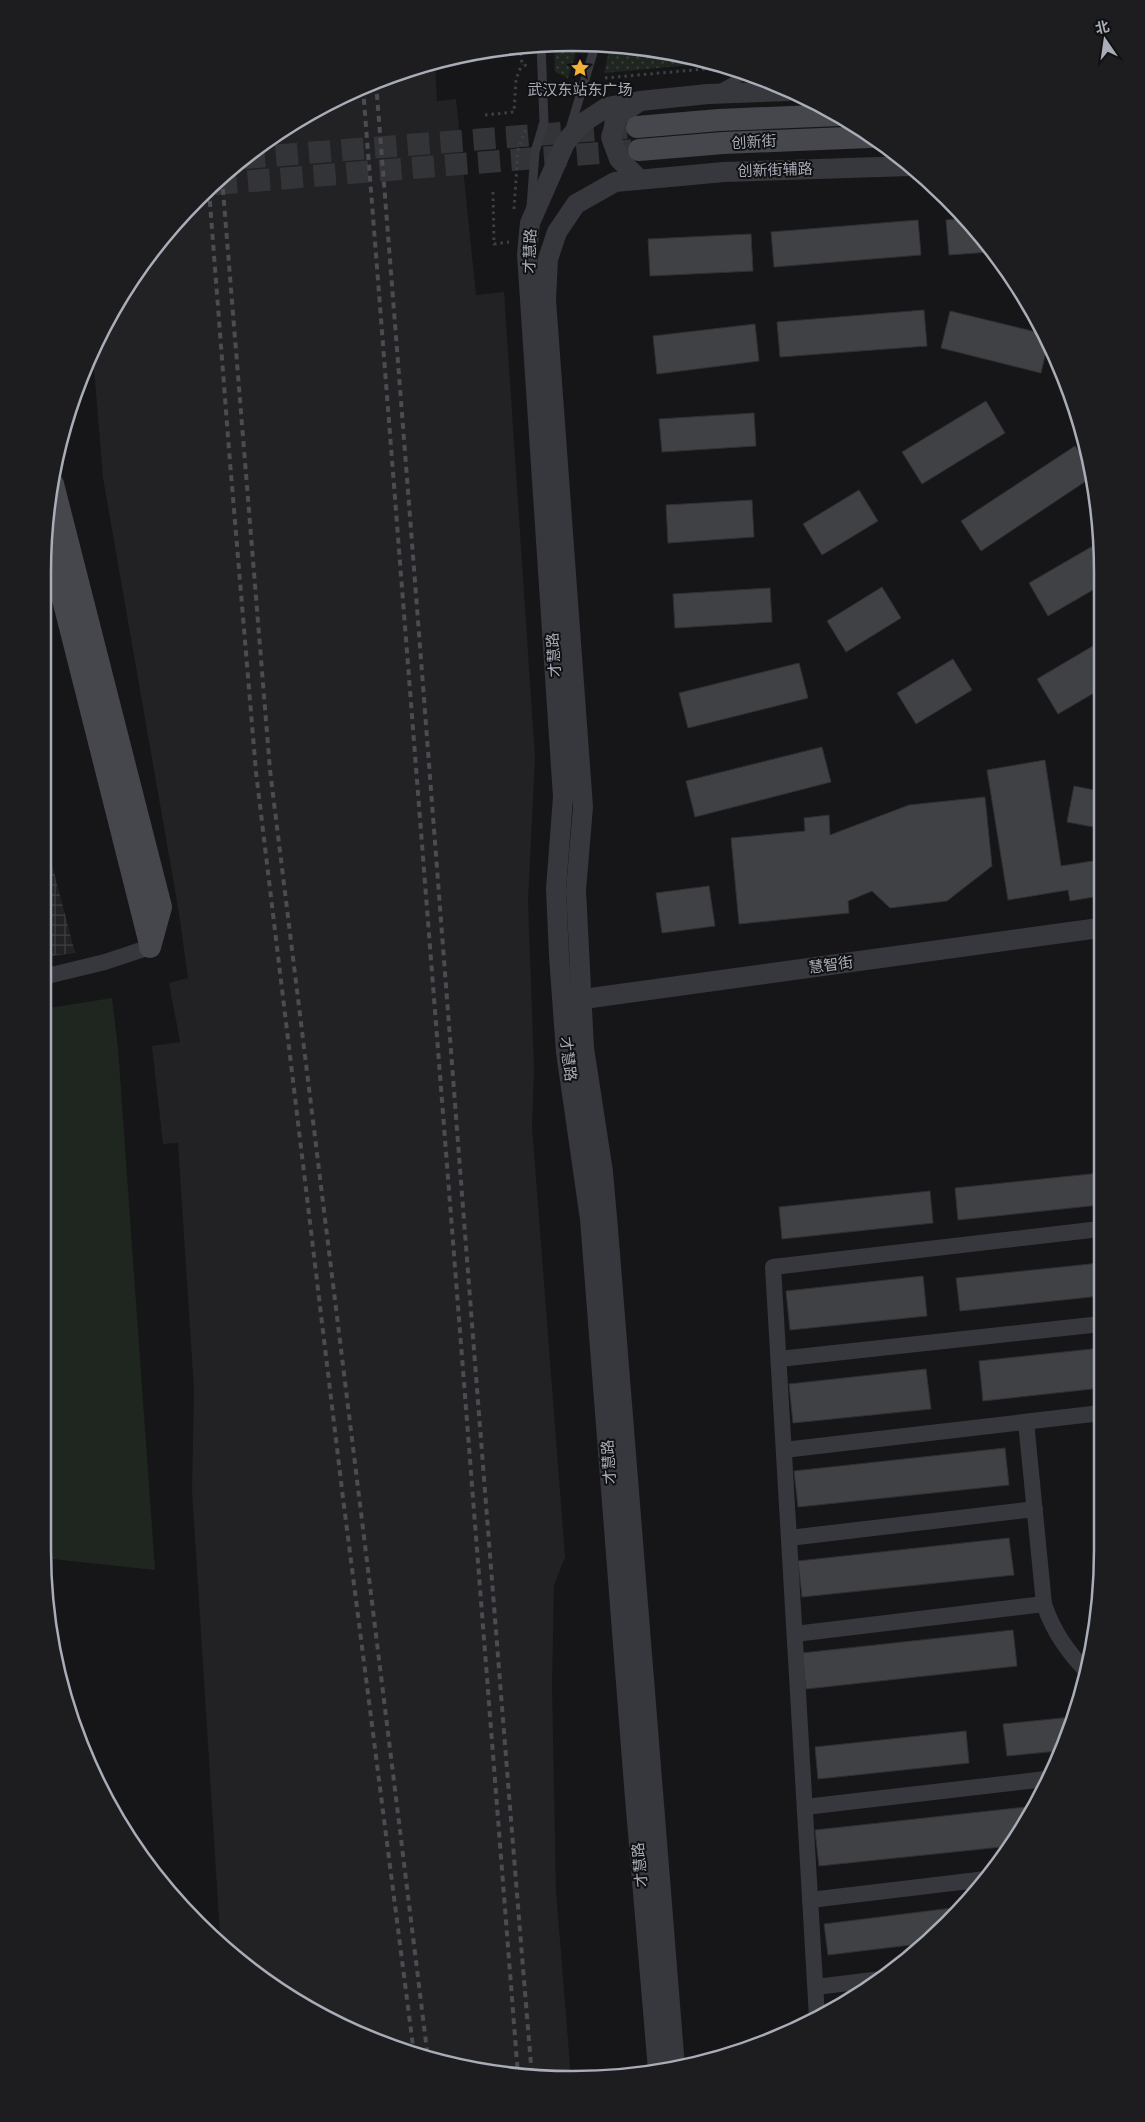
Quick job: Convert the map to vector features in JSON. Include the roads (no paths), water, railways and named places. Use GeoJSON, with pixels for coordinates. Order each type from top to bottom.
{"type":"FeatureCollection","features":[{"type":"Feature","properties":{"kind":"main road","name":"创新街"},"geometry":{"type":"LineString","coordinates":[[637,127],[719,120],[823,116]]}},
{"type":"Feature","properties":{"kind":"main road","name":"创新街"},"geometry":{"type":"LineString","coordinates":[[639,150],[723,143],[859,137]]}},
{"type":"Feature","properties":{"kind":"main road"},"geometry":{"type":"LineString","coordinates":[[57,499],[161,907],[150,947]]}},
{"type":"Feature","properties":{"kind":"main road"},"geometry":{"type":"LineString","coordinates":[[52,554],[150,947]]}},
{"type":"Feature","properties":{"kind":"street"},"geometry":{"type":"LineString","coordinates":[[639,179],[619,159],[611,137],[617,116],[640,101],[708,94],[773,92]]}},
{"type":"Feature","properties":{"kind":"street","name":"才慧路"},"geometry":{"type":"LineString","coordinates":[[640,101],[607,107],[581,124],[565,142],[522,219],[527,254],[563,797],[556,889],[573,1007],[584,1048],[603,1172],[675,2061]]}},
{"type":"Feature","properties":{"kind":"street","name":"创新街辅路"},"geometry":{"type":"LineString","coordinates":[[639,179],[724,172],[899,166]]}},
{"type":"Feature","properties":{"kind":"street","name":"才慧路"},"geometry":{"type":"LineString","coordinates":[[639,179],[615,182],[576,204],[557,232],[548,259],[546,300],[583,807],[576,890],[573,1007],[566,1052],[590,1219],[657,2064]]}},
{"type":"Feature","properties":{"kind":"street","name":"慧智街"},"geometry":{"type":"LineString","coordinates":[[573,1007],[1094,929]]}},
{"type":"Feature","properties":{"kind":"street","name":"慧智街"},"geometry":{"type":"LineString","coordinates":[[573,1007],[1094,941]]}},
{"type":"Feature","properties":{"kind":"street"},"geometry":{"type":"LineString","coordinates":[[51,975],[105,962],[150,947]]}},
{"type":"Feature","properties":{"kind":"street"},"geometry":{"type":"LineString","coordinates":[[817,2010],[773,1267],[1094,1230]]}},
{"type":"Feature","properties":{"kind":"street"},"geometry":{"type":"LineString","coordinates":[[778,1359],[1094,1325]]}},
{"type":"Feature","properties":{"kind":"street"},"geometry":{"type":"LineString","coordinates":[[784,1450],[1094,1414]]}},
{"type":"Feature","properties":{"kind":"street"},"geometry":{"type":"LineString","coordinates":[[1026,1422],[1044,1604],[1051,1624],[1061,1643],[1081,1665]]}},
{"type":"Feature","properties":{"kind":"street"},"geometry":{"type":"LineString","coordinates":[[789,1538],[1035,1509]]}},
{"type":"Feature","properties":{"kind":"street"},"geometry":{"type":"LineString","coordinates":[[795,1634],[1044,1604]]}},
{"type":"Feature","properties":{"kind":"street"},"geometry":{"type":"LineString","coordinates":[[805,1807],[1039,1783]]}},
{"type":"Feature","properties":{"kind":"street"},"geometry":{"type":"LineString","coordinates":[[810,1900],[975,1880]]}},
{"type":"Feature","properties":{"kind":"street"},"geometry":{"type":"LineString","coordinates":[[816,1987],[865,1981]]}},
{"type":"Feature","properties":{"kind":"lane"},"geometry":{"type":"LineString","coordinates":[[522,219],[535,152],[544,122],[541,52]]}},
{"type":"Feature","properties":{"kind":"lane"},"geometry":{"type":"LineString","coordinates":[[565,142],[594,52]]}},
{"type":"Feature","properties":{"kind":"lane"},"geometry":{"type":"LineString","coordinates":[[708,94],[738,78]]}},
{"type":"Feature","properties":{"kind":"tunnel"},"geometry":{"type":"LineString","coordinates":[[258,157],[637,127]]}},
{"type":"Feature","properties":{"kind":"tunnel"},"geometry":{"type":"LineString","coordinates":[[227,183],[635,150]]}},
{"type":"Feature","properties":{"kind":"railway"},"geometry":{"type":"LineString","coordinates":[[377,90],[531,2069]]}},
{"type":"Feature","properties":{"kind":"railway"},"geometry":{"type":"LineString","coordinates":[[364,95],[517,2068]]}},
{"type":"Feature","properties":{"kind":"railway"},"geometry":{"type":"LineString","coordinates":[[223,187],[270,770],[427,2050]]}},
{"type":"Feature","properties":{"kind":"railway"},"geometry":{"type":"LineString","coordinates":[[210,199],[256,772],[343,1498],[413,2045]]}},
{"type":"Feature","properties":{"kind":"place","name":"武汉东站东广场"},"geometry":{"type":"Point","coordinates":[580,68]}}]}
